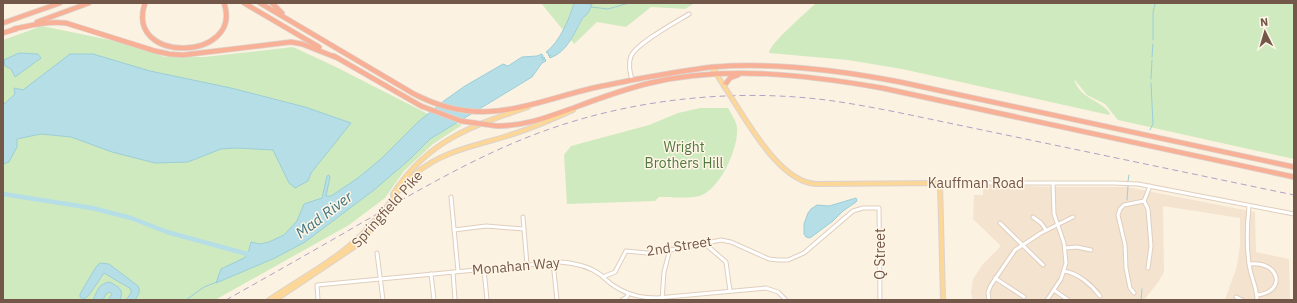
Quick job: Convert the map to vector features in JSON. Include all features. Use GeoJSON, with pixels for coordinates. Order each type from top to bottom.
{"type":"FeatureCollection","features":[{"type":"Feature","properties":{"kind":"highway"},"geometry":{"type":"LineString","coordinates":[[3,23],[60,3]]}},
{"type":"Feature","properties":{"kind":"highway"},"geometry":{"type":"LineString","coordinates":[[14,30],[90,3]]}},
{"type":"Feature","properties":{"kind":"highway"},"geometry":{"type":"LineString","coordinates":[[145,3],[142,11],[142,21],[146,30],[154,40],[165,46],[178,49],[202,45],[220,34],[226,15],[224,3]]}},
{"type":"Feature","properties":{"kind":"highway"},"geometry":{"type":"LineString","coordinates":[[244,3],[421,106],[456,120],[472,123],[497,126],[534,122],[633,87],[684,76],[753,74],[830,80],[882,88],[1294,177]]}},
{"type":"Feature","properties":{"kind":"highway"},"geometry":{"type":"LineString","coordinates":[[260,3],[396,84],[432,102],[448,108],[465,111],[499,112],[520,108],[584,90],[632,80],[712,67],[772,66],[865,75],[1294,167]]}},
{"type":"Feature","properties":{"kind":"highway"},"geometry":{"type":"LineString","coordinates":[[272,3],[290,20]]}},
{"type":"Feature","properties":{"kind":"highway"},"geometry":{"type":"LineString","coordinates":[[3,33],[45,22],[66,22],[155,51],[169,54],[183,54],[291,42],[302,44],[335,57]]}},
{"type":"Feature","properties":{"kind":"highway"},"geometry":{"type":"LineString","coordinates":[[724,86],[728,79],[734,76],[783,76]]}},
{"type":"Feature","properties":{"kind":"main road","name":"Kauffman Road"},"geometry":{"type":"LineString","coordinates":[[712,67],[754,132],[773,156],[793,176],[804,182],[816,184],[940,183]]}},
{"type":"Feature","properties":{"kind":"main road","name":"Springfield Pike"},"geometry":{"type":"LineString","coordinates":[[269,300],[333,257],[365,232],[409,173],[423,158],[441,144],[460,132],[483,123],[584,90]]}},
{"type":"Feature","properties":{"kind":"main road","name":"Springfield Pike"},"geometry":{"type":"LineString","coordinates":[[275,300],[362,241],[396,194],[410,178],[433,161],[456,151],[509,136],[597,99]]}},
{"type":"Feature","properties":{"kind":"main road"},"geometry":{"type":"LineString","coordinates":[[940,183],[943,300]]}},
{"type":"Feature","properties":{"kind":"street"},"geometry":{"type":"LineString","coordinates":[[632,80],[630,69],[631,58],[638,47],[689,14]]}},
{"type":"Feature","properties":{"kind":"street","name":"Kauffman Road"},"geometry":{"type":"LineString","coordinates":[[940,183],[1114,183],[1150,186],[1294,214]]}},
{"type":"Feature","properties":{"kind":"street"},"geometry":{"type":"LineString","coordinates":[[1047,300],[1061,279],[1066,263],[1065,248],[1054,211],[1053,183]]}},
{"type":"Feature","properties":{"kind":"street"},"geometry":{"type":"LineString","coordinates":[[1148,268],[1151,246],[1148,209],[1144,201],[1150,186]]}},
{"type":"Feature","properties":{"kind":"street"},"geometry":{"type":"LineString","coordinates":[[451,197],[458,271]]}},
{"type":"Feature","properties":{"kind":"street"},"geometry":{"type":"LineString","coordinates":[[1134,293],[1130,288],[1126,268],[1125,245],[1118,215],[1120,209],[1124,205],[1144,201]]}},
{"type":"Feature","properties":{"kind":"street"},"geometry":{"type":"LineString","coordinates":[[1249,206],[1249,264],[1257,300]]}},
{"type":"Feature","properties":{"kind":"street","name":"2nd Street"},"geometry":{"type":"LineString","coordinates":[[603,277],[615,272],[626,251],[647,253],[680,249],[718,240],[726,241],[769,259],[788,260],[804,253],[856,209],[879,208]]}},
{"type":"Feature","properties":{"kind":"street","name":"Q Street"},"geometry":{"type":"LineString","coordinates":[[879,208],[880,300]]}},
{"type":"Feature","properties":{"kind":"street"},"geometry":{"type":"LineString","coordinates":[[523,217],[527,265]]}},
{"type":"Feature","properties":{"kind":"street"},"geometry":{"type":"LineString","coordinates":[[1033,217],[1041,223],[1046,230]]}},
{"type":"Feature","properties":{"kind":"street"},"geometry":{"type":"LineString","coordinates":[[988,300],[989,288],[1013,253],[1022,245],[1046,230],[1073,217]]}},
{"type":"Feature","properties":{"kind":"street"},"geometry":{"type":"LineString","coordinates":[[1000,223],[1043,265]]}},
{"type":"Feature","properties":{"kind":"street"},"geometry":{"type":"LineString","coordinates":[[454,230],[486,226],[524,229]]}},
{"type":"Feature","properties":{"kind":"street"},"geometry":{"type":"LineString","coordinates":[[704,243],[726,262],[730,291]]}},
{"type":"Feature","properties":{"kind":"street"},"geometry":{"type":"LineString","coordinates":[[1065,248],[1079,247],[1091,250]]}},
{"type":"Feature","properties":{"kind":"street"},"geometry":{"type":"LineString","coordinates":[[662,299],[664,272],[670,250]]}},
{"type":"Feature","properties":{"kind":"street"},"geometry":{"type":"LineString","coordinates":[[377,253],[383,300]]}},
{"type":"Feature","properties":{"kind":"street"},"geometry":{"type":"LineString","coordinates":[[553,262],[557,300]]}},
{"type":"Feature","properties":{"kind":"street","name":"Monahan Way"},"geometry":{"type":"LineString","coordinates":[[318,300],[317,285],[553,262],[578,264],[592,270],[628,294],[645,298],[662,299],[730,291],[768,289],[780,293],[786,300]]}},
{"type":"Feature","properties":{"kind":"street"},"geometry":{"type":"LineString","coordinates":[[1249,264],[1256,263],[1266,265],[1275,275],[1276,282],[1271,290],[1257,295]]}},
{"type":"Feature","properties":{"kind":"street"},"geometry":{"type":"LineString","coordinates":[[484,269],[487,300]]}},
{"type":"Feature","properties":{"kind":"street"},"geometry":{"type":"LineString","coordinates":[[1064,271],[1073,273],[1089,284],[1100,296]]}},
{"type":"Feature","properties":{"kind":"street"},"geometry":{"type":"LineString","coordinates":[[453,272],[455,300]]}},
{"type":"Feature","properties":{"kind":"street"},"geometry":{"type":"LineString","coordinates":[[431,274],[434,300]]}},
{"type":"Feature","properties":{"kind":"street"},"geometry":{"type":"LineString","coordinates":[[996,278],[1024,297]]}},
{"type":"Feature","properties":{"kind":"street"},"geometry":{"type":"LineString","coordinates":[[1054,290],[1068,300]]}},
{"type":"Feature","properties":{"kind":"street"},"geometry":{"type":"LineString","coordinates":[[622,300],[627,297],[628,294]]}},
{"type":"Feature","properties":{"kind":"street"},"geometry":{"type":"LineString","coordinates":[[1236,297],[1242,300]]}},
{"type":"Feature","properties":{"kind":"shaded area"},"geometry":{"type":"Polygon","coordinates":[[[983,184],[1014,184],[1023,186],[1055,187],[1127,187],[1255,212],[1256,252],[1289,259],[1290,300],[1225,300],[1237,266],[1240,245],[1240,218],[1163,206],[1164,272],[1144,300],[973,300],[971,293],[973,279],[983,264],[1001,246],[973,219],[974,195],[983,195],[983,184]]]}},
{"type":"Feature","properties":{"kind":"green space"},"geometry":{"type":"Polygon","coordinates":[[[541,3],[574,3],[570,16],[563,30],[541,3]]]}},
{"type":"Feature","properties":{"kind":"green space"},"geometry":{"type":"Polygon","coordinates":[[[592,3],[695,3],[685,9],[651,7],[626,27],[597,22],[574,44],[571,40],[582,18],[588,13],[592,3]]]}},
{"type":"Feature","properties":{"kind":"green space"},"geometry":{"type":"Polygon","coordinates":[[[816,3],[1294,3],[1294,159],[1118,120],[1105,104],[1087,95],[1074,79],[1081,91],[1106,108],[1110,113],[1109,115],[902,69],[848,60],[769,53],[782,35],[816,3]]]}},
{"type":"Feature","properties":{"kind":"green space"},"geometry":{"type":"Polygon","coordinates":[[[42,26],[115,41],[165,57],[204,57],[293,47],[336,67],[430,115],[462,125],[433,144],[404,171],[385,198],[349,225],[215,300],[3,300],[3,40],[42,26]]]}},
{"type":"Feature","properties":{"kind":"green space","name":"Wright Brothers Hill"},"geometry":{"type":"Polygon","coordinates":[[[700,108],[728,108],[735,119],[737,127],[737,135],[732,155],[722,175],[709,191],[698,196],[659,197],[655,201],[567,204],[564,155],[571,146],[649,125],[678,113],[700,108]]]}},
{"type":"Feature","properties":{"kind":"water"},"geometry":{"type":"Polygon","coordinates":[[[574,3],[592,4],[588,13],[582,19],[565,47],[550,58],[549,57],[551,55],[549,56],[549,53],[546,52],[560,36],[570,16],[574,3]]]}},
{"type":"Feature","properties":{"kind":"water"},"geometry":{"type":"Polygon","coordinates":[[[19,53],[38,54],[41,58],[15,77],[11,69],[5,66],[4,60],[19,53]]]}},
{"type":"Feature","properties":{"kind":"water"},"geometry":{"type":"Polygon","coordinates":[[[70,54],[93,54],[150,71],[231,88],[305,107],[351,123],[311,173],[308,181],[295,188],[289,183],[273,150],[237,148],[221,149],[188,162],[155,163],[112,152],[71,137],[41,134],[17,139],[17,147],[9,162],[3,164],[3,105],[15,94],[14,88],[23,90],[70,54]]]}},
{"type":"Feature","properties":{"kind":"water"},"geometry":{"type":"Polygon","coordinates":[[[542,54],[543,56],[541,58],[545,58],[542,60],[545,59],[546,61],[542,63],[532,77],[430,139],[409,160],[374,190],[305,242],[275,258],[216,283],[221,269],[244,258],[248,254],[251,242],[260,244],[269,242],[284,235],[297,221],[304,204],[322,198],[327,176],[329,175],[330,177],[326,196],[331,196],[358,178],[382,158],[418,122],[465,86],[503,64],[508,66],[522,57],[537,56],[542,54]]]}},
{"type":"Feature","properties":{"kind":"water"},"geometry":{"type":"Polygon","coordinates":[[[856,198],[856,202],[843,211],[833,221],[810,238],[806,237],[804,234],[804,224],[811,209],[817,205],[829,206],[856,198]]]}},
{"type":"Feature","properties":{"kind":"water"},"geometry":{"type":"Polygon","coordinates":[[[100,263],[109,264],[138,286],[139,292],[135,300],[126,300],[131,293],[131,289],[104,273],[89,295],[84,299],[80,297],[80,294],[100,263]]]}},
{"type":"Feature","properties":{"kind":"water"},"geometry":{"type":"Polygon","coordinates":[[[110,282],[120,289],[120,300],[108,300],[112,294],[110,292],[106,294],[103,300],[93,300],[101,286],[110,282]]]}},
{"type":"Feature","properties":{"kind":"waterway"},"geometry":{"type":"LineString","coordinates":[[591,7],[608,9],[629,3]]}},
{"type":"Feature","properties":{"kind":"waterway"},"geometry":{"type":"LineString","coordinates":[[1153,40],[1153,13],[1155,3]]}},
{"type":"Feature","properties":{"kind":"waterway"},"geometry":{"type":"LineString","coordinates":[[1152,57],[1153,44]]}},
{"type":"Feature","properties":{"kind":"waterway"},"geometry":{"type":"LineString","coordinates":[[1151,79],[1152,60]]}},
{"type":"Feature","properties":{"kind":"waterway"},"geometry":{"type":"LineString","coordinates":[[1150,130],[1153,124],[1151,83]]}},
{"type":"Feature","properties":{"kind":"waterway"},"geometry":{"type":"LineString","coordinates":[[1128,181],[1129,175]]}},
{"type":"Feature","properties":{"kind":"waterway"},"geometry":{"type":"LineString","coordinates":[[1127,200],[1128,186]]}},
{"type":"Feature","properties":{"kind":"waterway","name":"Mad River"},"geometry":{"type":"LineString","coordinates":[[3,194],[92,208],[131,218],[167,232],[247,254],[252,254]]}},
{"type":"Feature","properties":{"kind":"waterway"},"geometry":{"type":"LineString","coordinates":[[186,300],[204,287],[217,282]]}},
{"type":"Feature","properties":{"kind":"waterway"},"geometry":{"type":"LineString","coordinates":[[1141,300],[1142,289]]}},
{"type":"Feature","properties":{"kind":"railway"},"geometry":{"type":"LineString","coordinates":[[226,300],[434,182],[499,149],[577,120],[644,105],[679,100],[749,95],[784,96],[867,106],[1294,195]]}}]}
